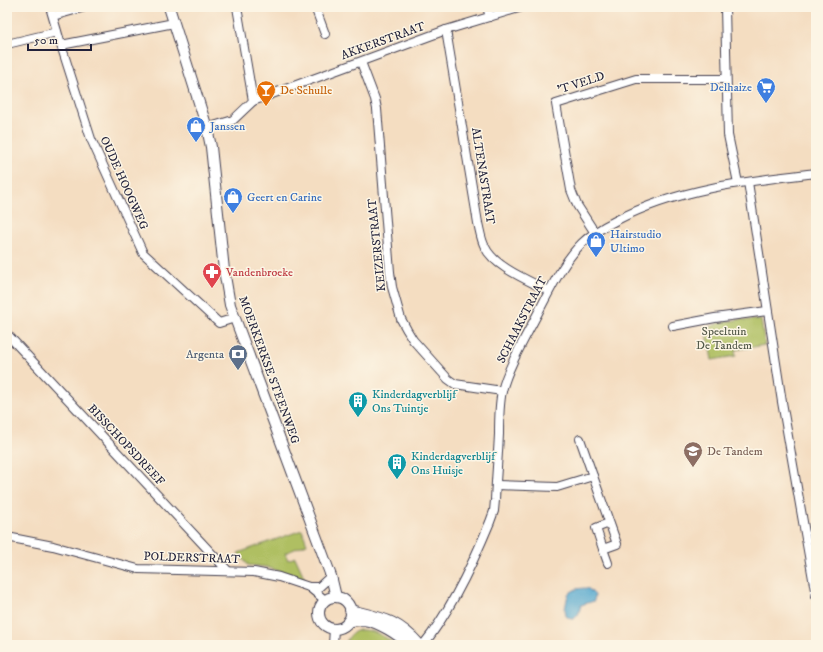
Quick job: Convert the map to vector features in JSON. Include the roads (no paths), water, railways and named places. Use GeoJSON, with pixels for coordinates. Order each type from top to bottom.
{"type":"FeatureCollection","features":[{"type":"Feature","properties":{"kind":"street","name":"OUDE HOOGWEG"},"geometry":{"type":"LineString","coordinates":[[50,7],[91,139],[143,253],[219,323],[235,318]]}},
{"type":"Feature","properties":{"kind":"street"},"geometry":{"type":"LineString","coordinates":[[53,16],[85,7]]}},
{"type":"Feature","properties":{"kind":"street","name":"MOERKERKSE STEENWEG"},"geometry":{"type":"LineString","coordinates":[[169,7],[207,128],[213,160],[224,270],[229,298],[235,318],[331,576],[336,597]]}},
{"type":"Feature","properties":{"kind":"street"},"geometry":{"type":"LineString","coordinates":[[207,128],[233,120],[253,101],[237,7]]}},
{"type":"Feature","properties":{"kind":"street"},"geometry":{"type":"LineString","coordinates":[[315,7],[325,34]]}},
{"type":"Feature","properties":{"kind":"street"},"geometry":{"type":"LineString","coordinates":[[487,7],[490,17]]}},
{"type":"Feature","properties":{"kind":"street","name":"AKKERSTRAAT"},"geometry":{"type":"LineString","coordinates":[[253,101],[446,30],[522,7]]}},
{"type":"Feature","properties":{"kind":"street"},"geometry":{"type":"LineString","coordinates":[[725,7],[728,134],[738,183]]}},
{"type":"Feature","properties":{"kind":"street"},"geometry":{"type":"LineString","coordinates":[[61,45],[174,23]]}},
{"type":"Feature","properties":{"kind":"street","name":"ALTENASTRAAT"},"geometry":{"type":"LineString","coordinates":[[446,30],[478,223],[485,249],[496,261],[549,291]]}},
{"type":"Feature","properties":{"kind":"street"},"geometry":{"type":"LineString","coordinates":[[7,44],[58,32]]}},
{"type":"Feature","properties":{"kind":"street","name":"KEIZERSTRAAT"},"geometry":{"type":"LineString","coordinates":[[361,62],[375,99],[377,109],[390,272],[392,287],[401,318],[413,340],[448,379],[455,384],[502,391]]}},
{"type":"Feature","properties":{"kind":"street","name":"'T VELD"},"geometry":{"type":"LineString","coordinates":[[595,233],[577,205],[571,190],[556,104],[636,79],[726,79]]}},
{"type":"Feature","properties":{"kind":"street","name":"SCHAAKSTRAAT"},"geometry":{"type":"LineString","coordinates":[[421,645],[440,622],[453,600],[486,534],[494,510],[502,391],[510,368],[549,291],[573,252],[595,233],[622,217],[652,204],[682,194],[738,183],[816,173]]}},
{"type":"Feature","properties":{"kind":"street"},"geometry":{"type":"LineString","coordinates":[[748,182],[816,596]]}},
{"type":"Feature","properties":{"kind":"street"},"geometry":{"type":"LineString","coordinates":[[673,326],[715,318],[768,311]]}},
{"type":"Feature","properties":{"kind":"street","name":"BISSCHOPSDREEF"},"geometry":{"type":"LineString","coordinates":[[7,334],[228,571]]}},
{"type":"Feature","properties":{"kind":"street"},"geometry":{"type":"LineString","coordinates":[[580,439],[617,544],[603,549]]}},
{"type":"Feature","properties":{"kind":"street"},"geometry":{"type":"LineString","coordinates":[[496,485],[557,487],[593,476]]}},
{"type":"Feature","properties":{"kind":"street"},"geometry":{"type":"LineString","coordinates":[[608,563],[596,528],[610,523]]}},
{"type":"Feature","properties":{"kind":"street","name":"POLDERSTRAAT"},"geometry":{"type":"LineString","coordinates":[[7,537],[53,546],[138,569],[254,572],[279,577],[309,587],[325,600]]}},
{"type":"Feature","properties":{"kind":"street"},"geometry":{"type":"LineString","coordinates":[[309,587],[319,587],[331,576]]}},
{"type":"Feature","properties":{"kind":"street"},"geometry":{"type":"LineString","coordinates":[[330,597],[336,597],[345,600],[350,610],[350,616],[348,621],[342,627],[334,628],[326,626],[321,621],[319,609],[325,600],[330,597]]}},
{"type":"Feature","properties":{"kind":"street"},"geometry":{"type":"LineString","coordinates":[[350,610],[375,615],[388,620],[406,630],[421,645]]}},
{"type":"Feature","properties":{"kind":"street"},"geometry":{"type":"LineString","coordinates":[[348,621],[365,620],[374,623],[398,635],[409,645]]}},
{"type":"Feature","properties":{"kind":"street"},"geometry":{"type":"LineString","coordinates":[[334,628],[334,645]]}},
{"type":"Feature","properties":{"kind":"water"},"geometry":{"type":"Polygon","coordinates":[[[576,589],[589,589],[595,595],[594,601],[581,605],[578,615],[574,619],[571,619],[566,616],[565,609],[568,594],[576,589]]]}},
{"type":"Feature","properties":{"kind":"place","name":"Delhaize"},"geometry":{"type":"Point","coordinates":[766,104]}},
{"type":"Feature","properties":{"kind":"place","name":"De Schulle"},"geometry":{"type":"Point","coordinates":[266,107]}},
{"type":"Feature","properties":{"kind":"place","name":"Janssen"},"geometry":{"type":"Point","coordinates":[196,143]}},
{"type":"Feature","properties":{"kind":"place","name":"Geert en Carine"},"geometry":{"type":"Point","coordinates":[233,214]}},
{"type":"Feature","properties":{"kind":"place","name":"Hairstudio Ultimo"},"geometry":{"type":"Point","coordinates":[596,258]}},
{"type":"Feature","properties":{"kind":"place","name":"Vandenbroeke"},"geometry":{"type":"Point","coordinates":[212,289]}},
{"type":"Feature","properties":{"kind":"place","name":"Argenta"},"geometry":{"type":"Point","coordinates":[238,371]}},
{"type":"Feature","properties":{"kind":"place","name":"Kinderdagverblijf Ons Tuintje"},"geometry":{"type":"Point","coordinates":[358,418]}},
{"type":"Feature","properties":{"kind":"place","name":"De Tandem"},"geometry":{"type":"Point","coordinates":[693,468]}},
{"type":"Feature","properties":{"kind":"place","name":"Kinderdagverblijf Ons Huisje"},"geometry":{"type":"Point","coordinates":[397,480]}},
{"type":"Feature","properties":{"kind":"park label","name":"Speeltuin De Tandem"},"geometry":{"type":"Point","coordinates":[724,338]}}]}
